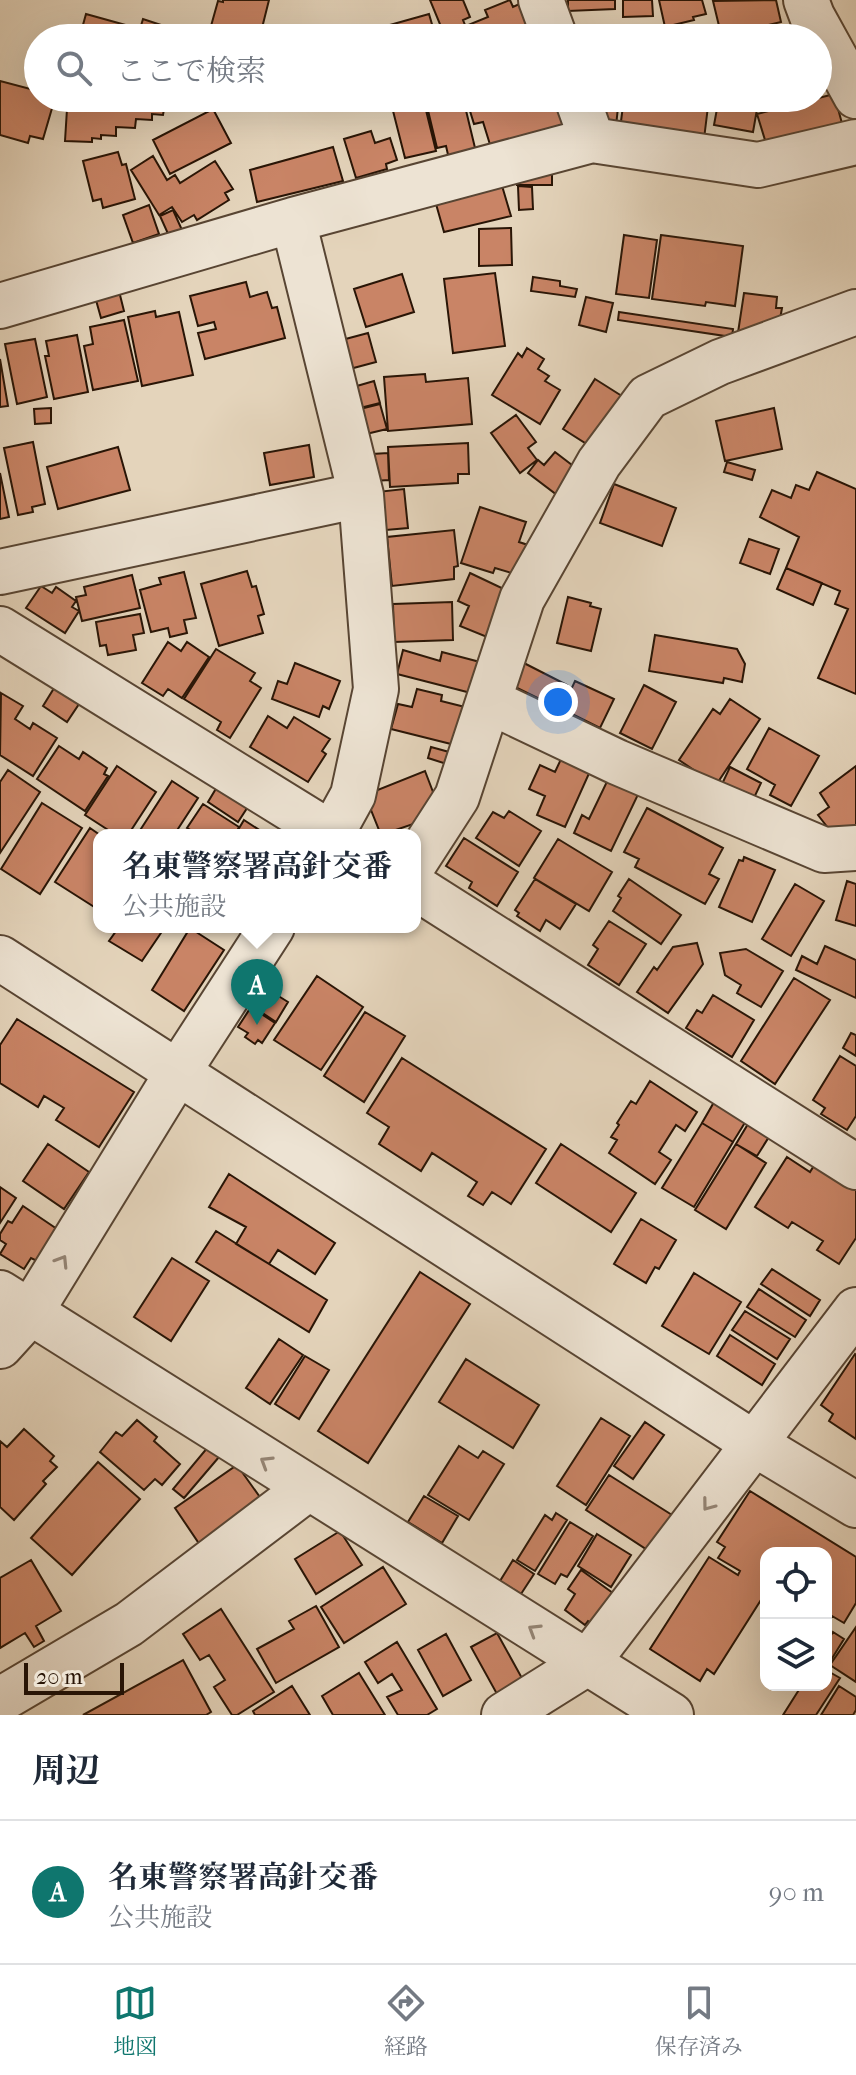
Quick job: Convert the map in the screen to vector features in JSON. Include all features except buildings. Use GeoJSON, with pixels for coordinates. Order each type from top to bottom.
{"type":"FeatureCollection","features":[{"type":"Feature","properties":{"kind":"street"},"geometry":{"type":"LineString","coordinates":[[541,0],[550,24]]}},
{"type":"Feature","properties":{"kind":"street"},"geometry":{"type":"LineString","coordinates":[[806,0],[816,24]]}},
{"type":"Feature","properties":{"kind":"street"},"geometry":{"type":"LineString","coordinates":[[832,52],[856,96]]}},
{"type":"Feature","properties":{"kind":"street"},"geometry":{"type":"LineString","coordinates":[[582,112],[592,140]]}},
{"type":"Feature","properties":{"kind":"street"},"geometry":{"type":"LineString","coordinates":[[0,306],[293,220],[592,140],[758,165],[856,142]]}},
{"type":"Feature","properties":{"kind":"street"},"geometry":{"type":"LineString","coordinates":[[293,220],[361,495],[376,689],[353,795],[335,829]]}},
{"type":"Feature","properties":{"kind":"street"},"geometry":{"type":"LineString","coordinates":[[421,853],[457,797],[522,599],[599,463],[648,397],[720,362],[856,312]]}},
{"type":"Feature","properties":{"kind":"street"},"geometry":{"type":"LineString","coordinates":[[0,572],[361,495]]}},
{"type":"Feature","properties":{"kind":"street"},"geometry":{"type":"LineString","coordinates":[[0,629],[322,829]]}},
{"type":"Feature","properties":{"kind":"street"},"geometry":{"type":"LineString","coordinates":[[489,701],[617,762],[824,850],[856,848]]}},
{"type":"Feature","properties":{"kind":"street"},"geometry":{"type":"LineString","coordinates":[[421,891],[856,1167]]}},
{"type":"Feature","properties":{"kind":"street"},"geometry":{"type":"LineString","coordinates":[[0,1346],[15,1303],[178,1072],[268,933]]}},
{"type":"Feature","properties":{"kind":"street"},"geometry":{"type":"LineString","coordinates":[[0,958],[755,1444],[856,1505]]}},
{"type":"Feature","properties":{"kind":"street"},"geometry":{"type":"LineString","coordinates":[[15,1303],[671,1715]]}},
{"type":"Feature","properties":{"kind":"street"},"geometry":{"type":"LineString","coordinates":[[504,1715],[587,1663],[856,1310]]}},
{"type":"Feature","properties":{"kind":"street"},"geometry":{"type":"LineString","coordinates":[[0,1700],[129,1624],[307,1489]]}},
{"type":"Feature","properties":{"kind":"place","name":"名東警察署高針交番"},"geometry":{"type":"Point","coordinates":[257,1025]}}]}
